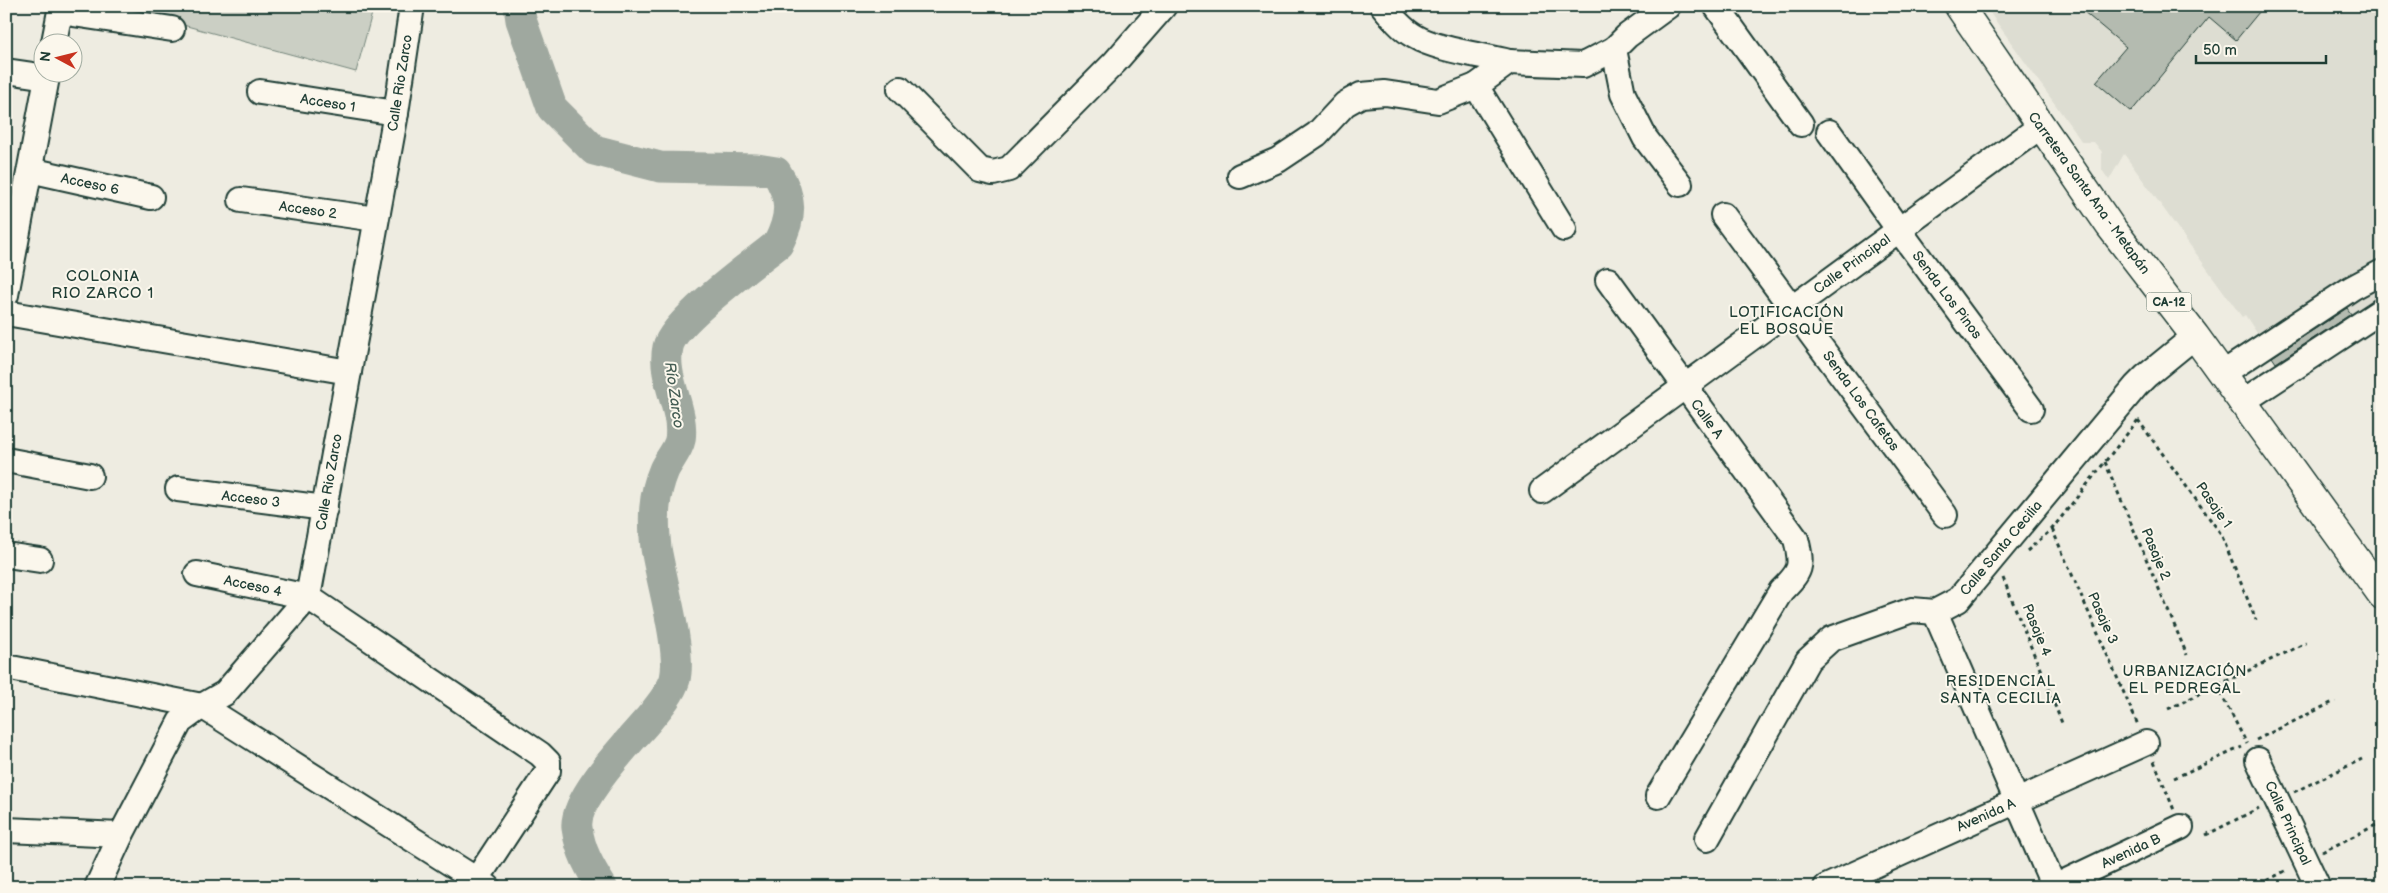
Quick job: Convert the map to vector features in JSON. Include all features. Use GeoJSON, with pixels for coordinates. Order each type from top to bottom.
{"type":"FeatureCollection","features":[{"type":"Feature","properties":{"kind":"main road","name":"Carretera Santa Ana - Metapán"},"geometry":{"type":"LineString","coordinates":[[1959,6],[2110,226],[2195,336],[2382,595]]}},
{"type":"Feature","properties":{"kind":"street","name":"Calle Rio Zarco"},"geometry":{"type":"LineString","coordinates":[[308,597],[396,113],[412,6]]}},
{"type":"Feature","properties":{"kind":"street"},"geometry":{"type":"LineString","coordinates":[[900,88],[980,170],[993,174],[1009,169],[1115,62],[1164,6]]}},
{"type":"Feature","properties":{"kind":"street"},"geometry":{"type":"LineString","coordinates":[[1383,6],[1394,20],[1414,36],[1428,43],[1509,62],[1583,65],[1614,49],[1627,36],[1668,6]]}},
{"type":"Feature","properties":{"kind":"street"},"geometry":{"type":"LineString","coordinates":[[1716,6],[1801,124]]}},
{"type":"Feature","properties":{"kind":"street"},"geometry":{"type":"LineString","coordinates":[[56,32],[61,9],[172,28]]}},
{"type":"Feature","properties":{"kind":"street"},"geometry":{"type":"LineString","coordinates":[[1614,49],[1623,94],[1644,138],[1680,184]]}},
{"type":"Feature","properties":{"kind":"street"},"geometry":{"type":"LineString","coordinates":[[1240,176],[1278,160],[1317,134],[1345,104],[1361,95],[1385,93],[1438,101],[1476,86],[1509,62]]}},
{"type":"Feature","properties":{"kind":"street"},"geometry":{"type":"LineString","coordinates":[[6,71],[32,73]]}},
{"type":"Feature","properties":{"kind":"street"},"geometry":{"type":"LineString","coordinates":[[6,295],[13,225],[30,170],[47,82]]}},
{"type":"Feature","properties":{"kind":"street"},"geometry":{"type":"LineString","coordinates":[[1476,86],[1564,229]]}},
{"type":"Feature","properties":{"kind":"street","name":"Acceso 1"},"geometry":{"type":"LineString","coordinates":[[260,92],[396,113]]}},
{"type":"Feature","properties":{"kind":"street","name":"Calle Principal"},"geometry":{"type":"LineString","coordinates":[[1542,491],[2041,126]]}},
{"type":"Feature","properties":{"kind":"street","name":"Senda Los Pinos"},"geometry":{"type":"LineString","coordinates":[[1829,132],[1898,230],[2031,409]]}},
{"type":"Feature","properties":{"kind":"street","name":"Acceso 6"},"geometry":{"type":"LineString","coordinates":[[30,170],[151,197]]}},
{"type":"Feature","properties":{"kind":"street","name":"Acceso 2"},"geometry":{"type":"LineString","coordinates":[[240,200],[376,219]]}},
{"type":"Feature","properties":{"kind":"street","name":"Senda Los Cafetos"},"geometry":{"type":"LineString","coordinates":[[1724,215],[1944,515]]}},
{"type":"Feature","properties":{"kind":"street"},"geometry":{"type":"LineString","coordinates":[[2222,374],[2352,288],[2382,272]]}},
{"type":"Feature","properties":{"kind":"street","name":"Calle A"},"geometry":{"type":"LineString","coordinates":[[1608,280],[1796,539],[1801,560],[1798,574],[1781,591],[1658,796]]}},
{"type":"Feature","properties":{"kind":"street"},"geometry":{"type":"LineString","coordinates":[[6,313],[348,372]]}},
{"type":"Feature","properties":{"kind":"street"},"geometry":{"type":"LineString","coordinates":[[2242,402],[2377,313]]}},
{"type":"Feature","properties":{"kind":"street","name":"Calle Santa Cecilia"},"geometry":{"type":"LineString","coordinates":[[1936,612],[1958,600],[2146,376],[2195,336]]}},
{"type":"Feature","properties":{"kind":"street"},"geometry":{"type":"LineString","coordinates":[[6,460],[90,476]]}},
{"type":"Feature","properties":{"kind":"street","name":"Acceso 3"},"geometry":{"type":"LineString","coordinates":[[178,489],[325,508]]}},
{"type":"Feature","properties":{"kind":"street"},"geometry":{"type":"LineString","coordinates":[[6,554],[40,560]]}},
{"type":"Feature","properties":{"kind":"street","name":"Acceso 4"},"geometry":{"type":"LineString","coordinates":[[197,574],[308,597]]}},
{"type":"Feature","properties":{"kind":"street"},"geometry":{"type":"LineString","coordinates":[[6,667],[202,706],[482,883],[548,771],[548,762],[540,754],[308,597],[225,693],[202,706],[180,722],[120,835],[97,887]]}},
{"type":"Feature","properties":{"kind":"street"},"geometry":{"type":"LineString","coordinates":[[1707,838],[1808,660],[1831,639],[1912,610],[1936,612],[2054,887]]}},
{"type":"Feature","properties":{"kind":"street","name":"Avenida A"},"geometry":{"type":"LineString","coordinates":[[1826,887],[2146,743]]}},
{"type":"Feature","properties":{"kind":"street","name":"Calle Principal"},"geometry":{"type":"LineString","coordinates":[[2253,752],[2318,887]]}},
{"type":"Feature","properties":{"kind":"street","name":"Avenida B"},"geometry":{"type":"LineString","coordinates":[[2054,887],[2181,827]]}},
{"type":"Feature","properties":{"kind":"street"},"geometry":{"type":"LineString","coordinates":[[6,830],[120,835]]}},
{"type":"Feature","properties":{"kind":"path","name":"Pasaje 1"},"geometry":{"type":"LineString","coordinates":[[2134,414],[2221,534],[2256,620]]}},
{"type":"Feature","properties":{"kind":"path"},"geometry":{"type":"LineString","coordinates":[[2023,555],[2052,529],[2138,420]]}},
{"type":"Feature","properties":{"kind":"path","name":"Pasaje 2"},"geometry":{"type":"LineString","coordinates":[[2104,462],[2188,654]]}},
{"type":"Feature","properties":{"kind":"path","name":"Pasaje 3"},"geometry":{"type":"LineString","coordinates":[[2052,529],[2181,827]]}},
{"type":"Feature","properties":{"kind":"path","name":"Pasaje 4"},"geometry":{"type":"LineString","coordinates":[[2001,574],[2062,723]]}},
{"type":"Feature","properties":{"kind":"path"},"geometry":{"type":"LineString","coordinates":[[2168,709],[2306,643]]}},
{"type":"Feature","properties":{"kind":"path"},"geometry":{"type":"LineString","coordinates":[[2217,686],[2253,752]]}},
{"type":"Feature","properties":{"kind":"path"},"geometry":{"type":"LineString","coordinates":[[2174,778],[2253,752],[2335,701]]}},
{"type":"Feature","properties":{"kind":"path"},"geometry":{"type":"LineString","coordinates":[[2206,835],[2362,759]]}},
{"type":"Feature","properties":{"kind":"path"},"geometry":{"type":"LineString","coordinates":[[2260,884],[2382,822]]}},
{"type":"Feature","properties":{"kind":"shaded area"},"geometry":{"type":"Polygon","coordinates":[[[152,6],[374,6],[356,72],[150,16],[152,6]]]}},
{"type":"Feature","properties":{"kind":"shaded area"},"geometry":{"type":"Polygon","coordinates":[[[1985,6],[2382,6],[2382,326],[2362,341],[2288,380],[2245,315],[2242,317],[2124,154],[2109,180],[2102,170],[2102,152],[2094,142],[2082,142],[1985,6]]]}},
{"type":"Feature","properties":{"kind":"building"},"geometry":{"type":"Polygon","coordinates":[[[2077,6],[2264,6],[2236,40],[2209,17],[2131,112],[2096,82],[2126,47],[2077,6]]]}},
{"type":"Feature","properties":{"kind":"building"},"geometry":{"type":"Polygon","coordinates":[[[2347,308],[2351,314],[2276,363],[2272,357],[2347,308]]]}},
{"type":"Feature","properties":{"kind":"waterway","name":"Río Zarco"},"geometry":{"type":"LineString","coordinates":[[519,6],[521,20],[552,108],[594,150],[660,167],[757,169],[776,172],[782,181],[789,208],[786,225],[778,244],[699,308],[673,336],[668,347],[668,371],[681,428],[677,448],[660,480],[656,499],[654,528],[656,548],[676,651],[675,679],[659,706],[604,771],[584,802],[578,816],[577,828],[580,844],[602,887]]}},
{"type":"Feature","properties":{"kind":"district","name":"COLONIA RIO ZARCO 1"},"geometry":{"type":"Point","coordinates":[103,284]}},
{"type":"Feature","properties":{"kind":"district","name":"LOTIFICACIÓN EL BOSQUE"},"geometry":{"type":"Point","coordinates":[1787,320]}},
{"type":"Feature","properties":{"kind":"district","name":"URBANIZACIÓN EL PEDREGAL"},"geometry":{"type":"Point","coordinates":[2185,680]}},
{"type":"Feature","properties":{"kind":"district","name":"RESIDENCIAL SANTA CECILIA"},"geometry":{"type":"Point","coordinates":[2001,690]}}]}
